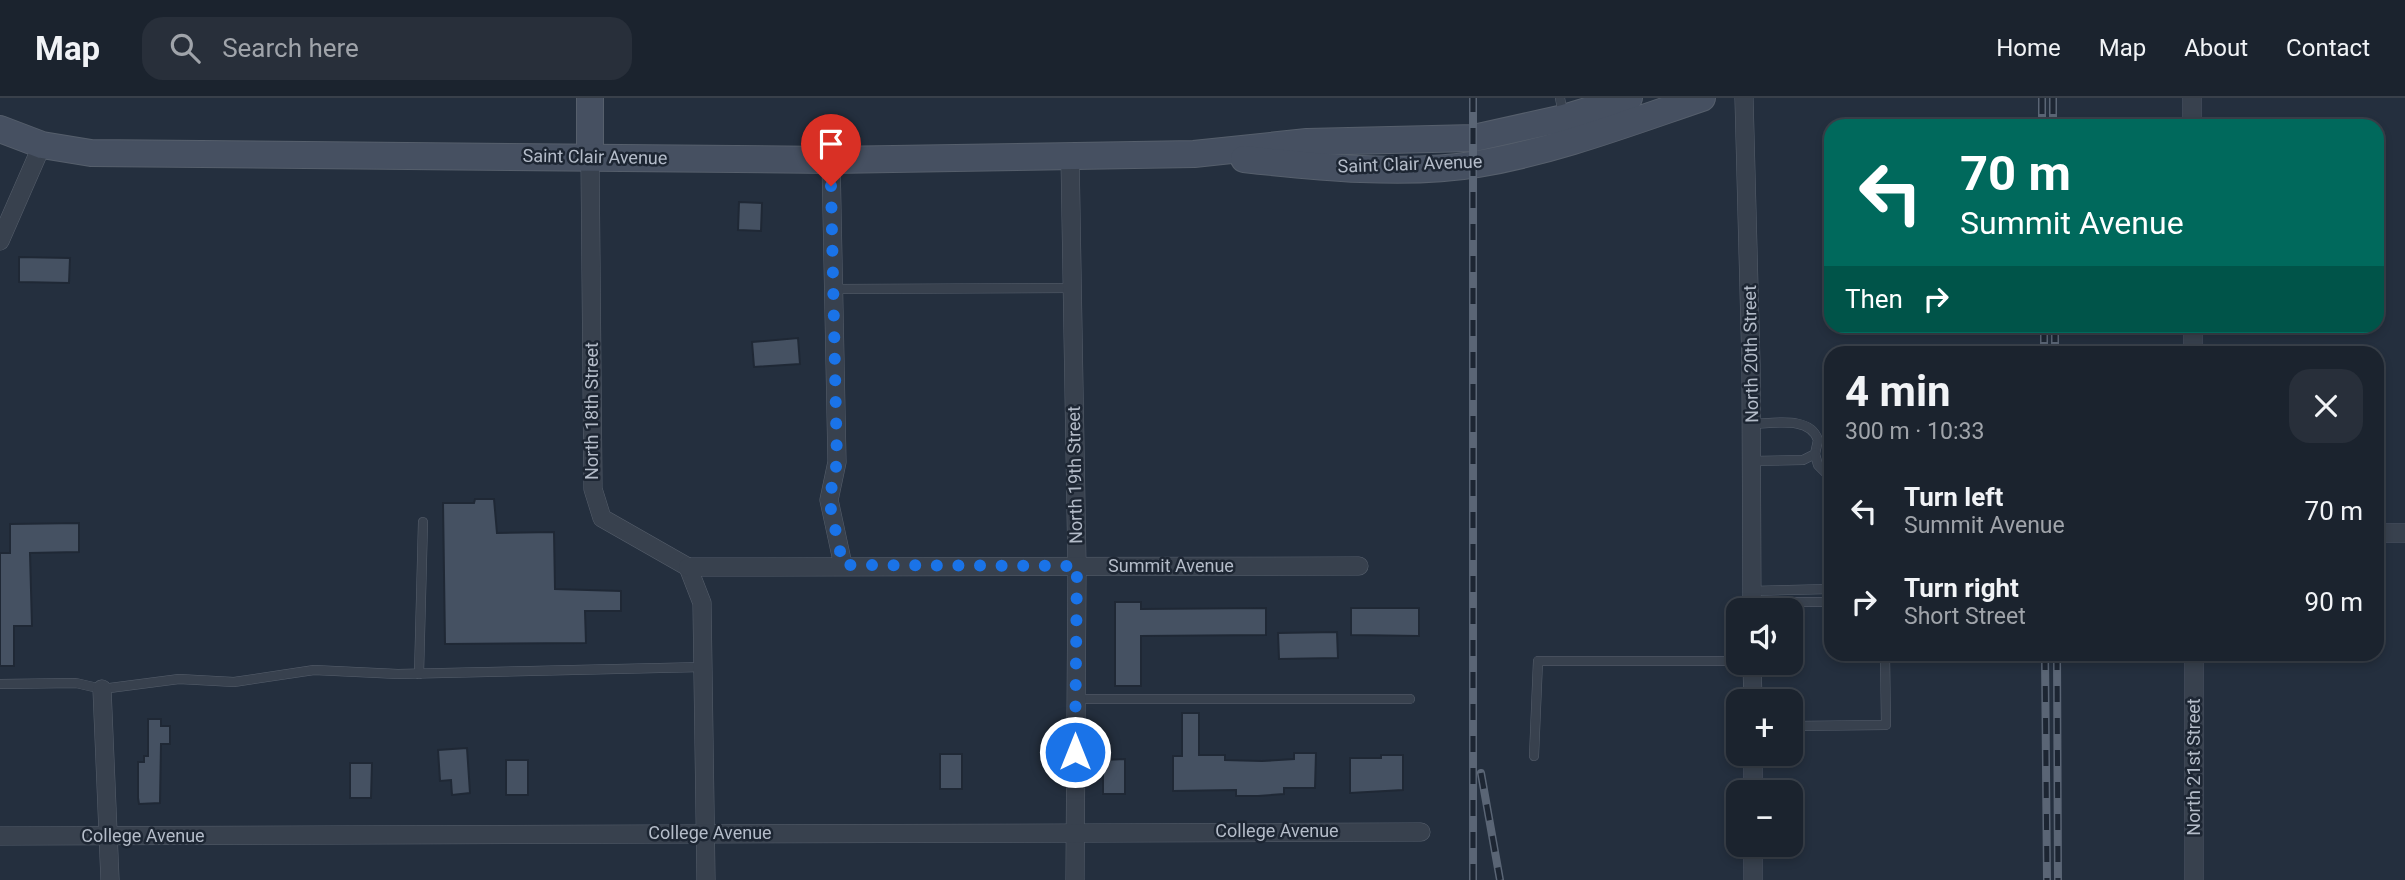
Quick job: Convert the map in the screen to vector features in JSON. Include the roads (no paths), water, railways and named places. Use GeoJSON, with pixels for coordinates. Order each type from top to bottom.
{"type":"FeatureCollection","features":[{"type":"Feature","properties":{"kind":"main road","name":"North 18th Street"},"geometry":{"type":"LineString","coordinates":[[590,98],[590,156]]}},
{"type":"Feature","properties":{"kind":"main road","name":"Saint Clair Avenue"},"geometry":{"type":"LineString","coordinates":[[1563,120],[1629,98]]}},
{"type":"Feature","properties":{"kind":"main road","name":"Saint Clair Avenue"},"geometry":{"type":"LineString","coordinates":[[0,129],[42,145],[91,153],[831,160],[1194,154],[1307,142],[1474,138],[1563,120],[1702,98]]}},
{"type":"Feature","properties":{"kind":"street","name":"North 20th Street"},"geometry":{"type":"LineString","coordinates":[[1744,98],[1752,461],[1752,598]]}},
{"type":"Feature","properties":{"kind":"street"},"geometry":{"type":"LineString","coordinates":[[2192,98],[2192,119]]}},
{"type":"Feature","properties":{"kind":"street"},"geometry":{"type":"LineString","coordinates":[[0,241],[42,145]]}},
{"type":"Feature","properties":{"kind":"street","name":"North 19th Street"},"geometry":{"type":"LineString","coordinates":[[1070,155],[1077,566],[1075,880]]}},
{"type":"Feature","properties":{"kind":"street","name":"North 18th Street"},"geometry":{"type":"LineString","coordinates":[[590,156],[593,489],[602,518],[688,567]]}},
{"type":"Feature","properties":{"kind":"street"},"geometry":{"type":"LineString","coordinates":[[831,160],[837,462],[829,500],[843,565]]}},
{"type":"Feature","properties":{"kind":"street"},"geometry":{"type":"LineString","coordinates":[[2384,533],[2405,533]]}},
{"type":"Feature","properties":{"kind":"street","name":"Summit Avenue"},"geometry":{"type":"LineString","coordinates":[[688,567],[1359,566]]}},
{"type":"Feature","properties":{"kind":"street"},"geometry":{"type":"LineString","coordinates":[[688,567],[702,603],[706,880]]}},
{"type":"Feature","properties":{"kind":"street","name":"North 21st Street"},"geometry":{"type":"LineString","coordinates":[[2194,661],[2194,880]]}},
{"type":"Feature","properties":{"kind":"street"},"geometry":{"type":"LineString","coordinates":[[102,689],[110,880]]}},
{"type":"Feature","properties":{"kind":"street","name":"College Avenue"},"geometry":{"type":"LineString","coordinates":[[0,836],[1421,832]]}},
{"type":"Feature","properties":{"kind":"street"},"geometry":{"type":"LineString","coordinates":[[1753,857],[1754,880]]}},
{"type":"Feature","properties":{"kind":"lane"},"geometry":{"type":"LineString","coordinates":[[834,289],[1072,288]]}},
{"type":"Feature","properties":{"kind":"lane"},"geometry":{"type":"LineString","coordinates":[[1751,424],[1803,423],[1816,434],[1815,454],[1818,465],[1824,471]]}},
{"type":"Feature","properties":{"kind":"lane"},"geometry":{"type":"LineString","coordinates":[[1752,461],[1803,460],[1815,454]]}},
{"type":"Feature","properties":{"kind":"lane"},"geometry":{"type":"LineString","coordinates":[[419,674],[423,522]]}},
{"type":"Feature","properties":{"kind":"lane"},"geometry":{"type":"LineString","coordinates":[[1772,598],[1824,590]]}},
{"type":"Feature","properties":{"kind":"lane"},"geometry":{"type":"LineString","coordinates":[[1803,602],[1824,602]]}},
{"type":"Feature","properties":{"kind":"lane"},"geometry":{"type":"LineString","coordinates":[[1534,756],[1538,661],[1726,661]]}},
{"type":"Feature","properties":{"kind":"lane"},"geometry":{"type":"LineString","coordinates":[[1803,726],[1886,725],[1885,661]]}},
{"type":"Feature","properties":{"kind":"lane"},"geometry":{"type":"LineString","coordinates":[[0,684],[76,683],[102,689],[180,679],[234,682],[314,670],[419,674],[703,667]]}},
{"type":"Feature","properties":{"kind":"lane"},"geometry":{"type":"LineString","coordinates":[[1075,699],[1410,699]]}},
{"type":"Feature","properties":{"kind":"railway"},"geometry":{"type":"LineString","coordinates":[[1473,98],[1473,880]]}},
{"type":"Feature","properties":{"kind":"railway"},"geometry":{"type":"LineString","coordinates":[[2042,98],[2042,119]]}},
{"type":"Feature","properties":{"kind":"railway"},"geometry":{"type":"LineString","coordinates":[[2053,98],[2053,119]]}},
{"type":"Feature","properties":{"kind":"railway"},"geometry":{"type":"LineString","coordinates":[[2044,333],[2044,346]]}},
{"type":"Feature","properties":{"kind":"railway"},"geometry":{"type":"LineString","coordinates":[[2055,333],[2055,346]]}},
{"type":"Feature","properties":{"kind":"railway"},"geometry":{"type":"LineString","coordinates":[[2045,661],[2047,880]]}},
{"type":"Feature","properties":{"kind":"railway"},"geometry":{"type":"LineString","coordinates":[[2057,661],[2058,880]]}},
{"type":"Feature","properties":{"kind":"railway"},"geometry":{"type":"LineString","coordinates":[[1481,773],[1500,880]]}}]}
